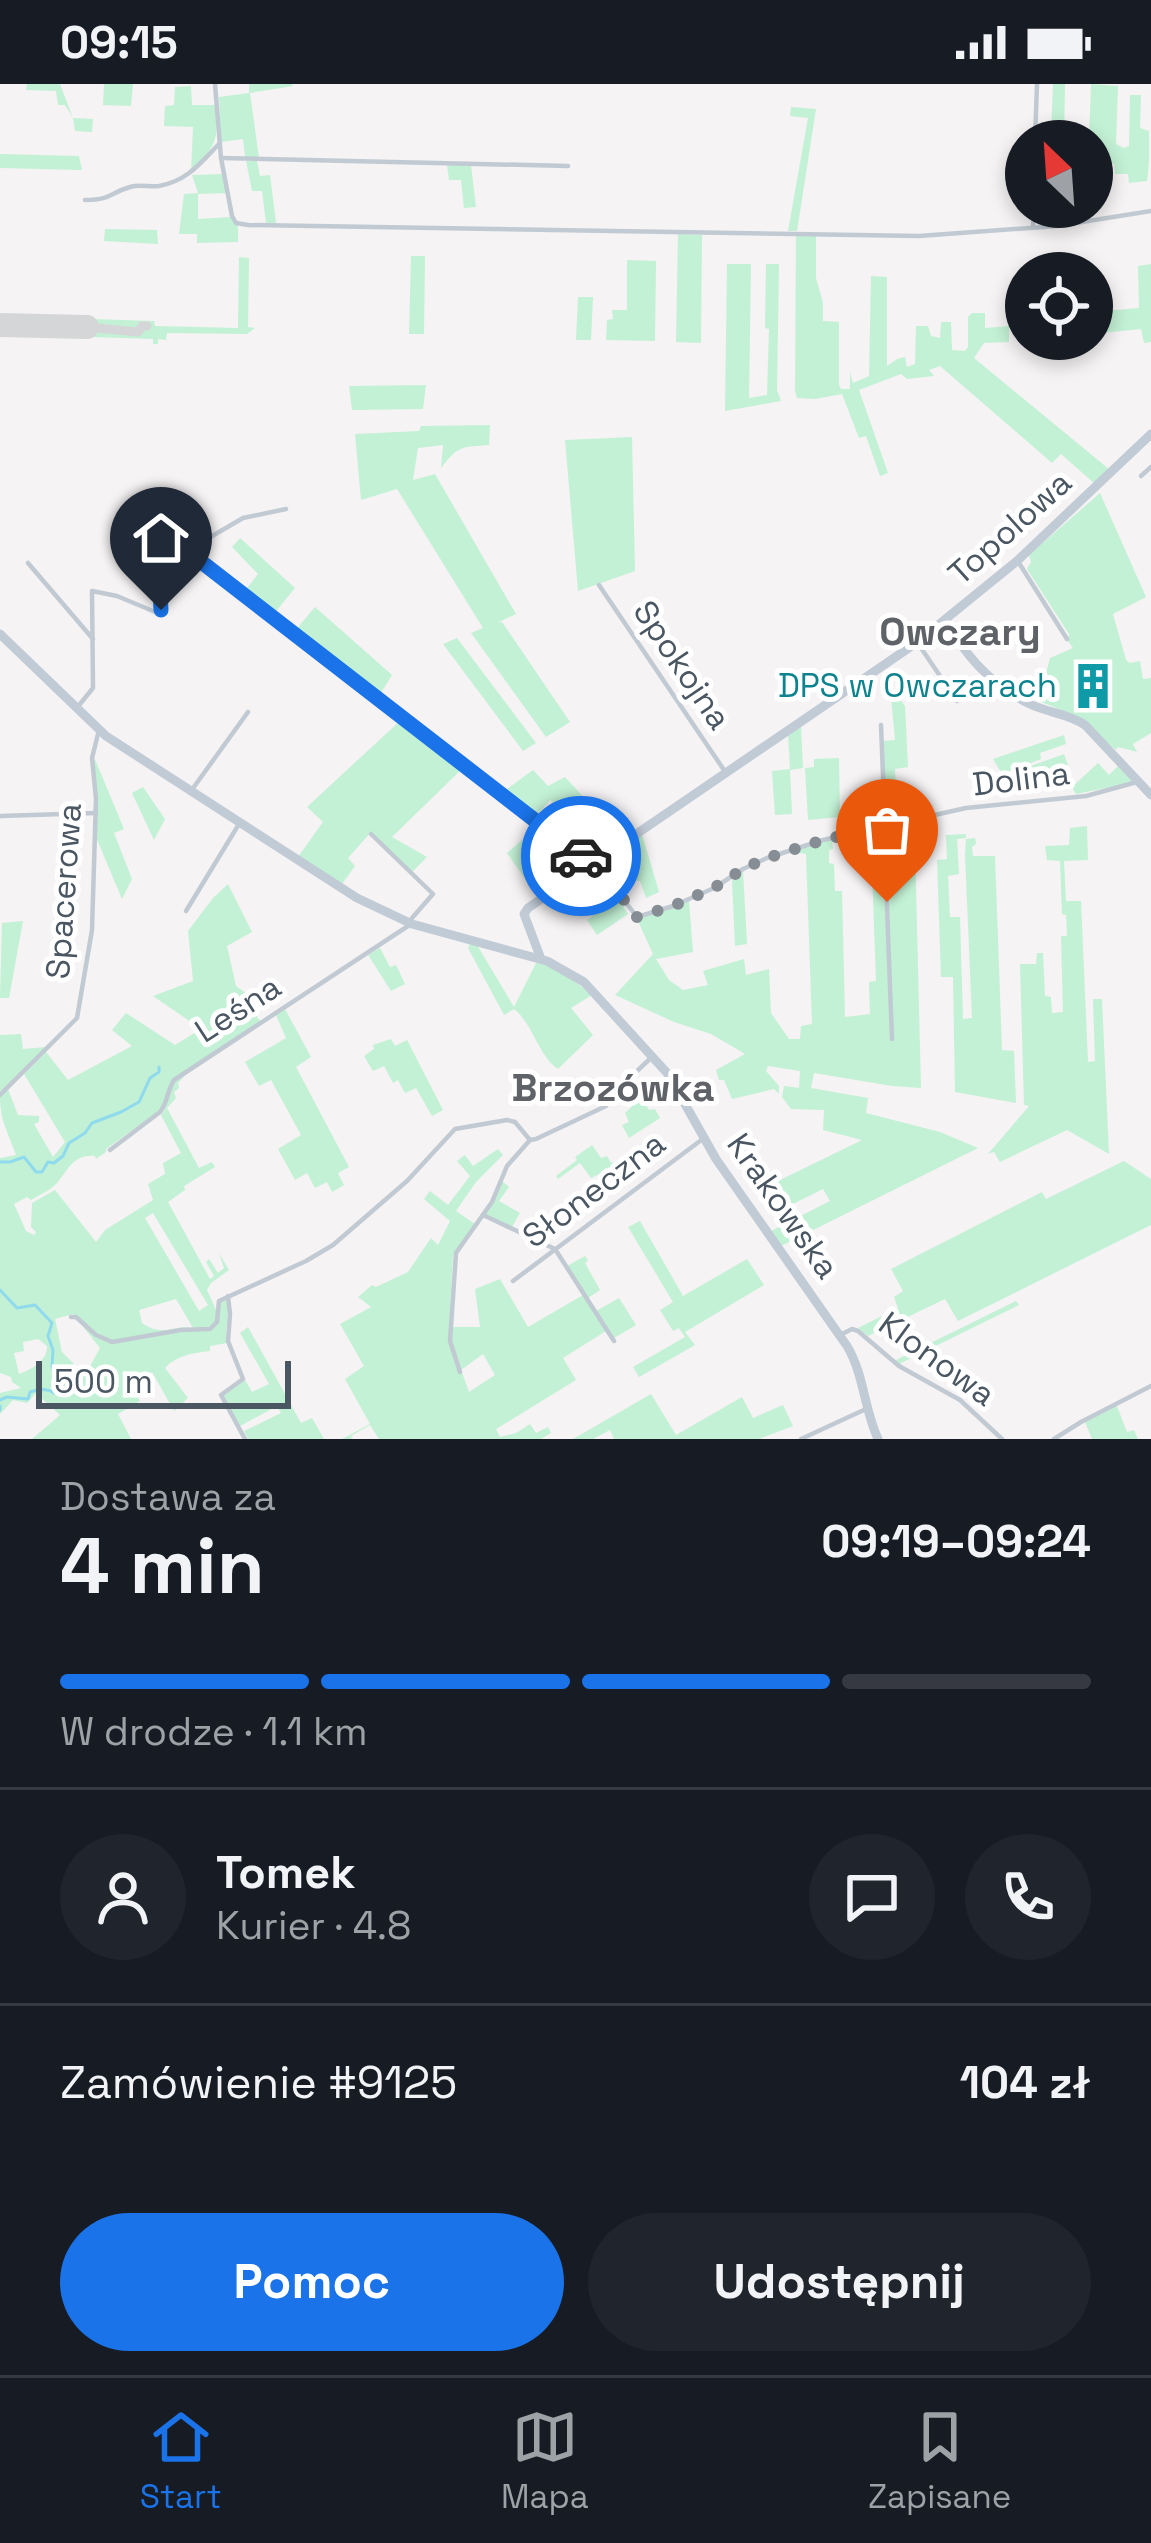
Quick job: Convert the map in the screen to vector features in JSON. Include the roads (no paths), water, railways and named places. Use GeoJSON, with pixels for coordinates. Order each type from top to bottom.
{"type":"FeatureCollection","features":[{"type":"Feature","properties":{"kind":"main road","name":"Topolowa"},"geometry":{"type":"LineString","coordinates":[[541,958],[525,911],[946,620],[1129,460],[1151,434]]}},
{"type":"Feature","properties":{"kind":"main road"},"geometry":{"type":"LineString","coordinates":[[946,620],[962,650],[986,674],[1030,704],[1085,725],[1151,795]]}},
{"type":"Feature","properties":{"kind":"main road","name":"Krakowska"},"geometry":{"type":"LineString","coordinates":[[3,637],[99,730],[369,904],[410,923],[541,958],[584,982],[673,1083],[704,1138],[840,1336],[856,1364],[878,1439]]}},
{"type":"Feature","properties":{"kind":"street"},"geometry":{"type":"LineString","coordinates":[[215,84],[221,158],[236,223],[873,236],[1023,228]]}},
{"type":"Feature","properties":{"kind":"street"},"geometry":{"type":"LineString","coordinates":[[1036,120],[1037,84]]}},
{"type":"Feature","properties":{"kind":"street"},"geometry":{"type":"LineString","coordinates":[[85,200],[109,199],[130,187],[158,186],[186,176],[220,143]]}},
{"type":"Feature","properties":{"kind":"street"},"geometry":{"type":"LineString","coordinates":[[221,158],[568,166]]}},
{"type":"Feature","properties":{"kind":"street"},"geometry":{"type":"LineString","coordinates":[[1113,216],[1151,211]]}},
{"type":"Feature","properties":{"kind":"street"},"geometry":{"type":"LineString","coordinates":[[1141,476],[1151,466]]}},
{"type":"Feature","properties":{"kind":"street"},"geometry":{"type":"LineString","coordinates":[[76,709],[92,690],[92,591],[104,591],[156,615],[161,613],[160,592],[169,564],[243,518],[286,509]]}},
{"type":"Feature","properties":{"kind":"street"},"geometry":{"type":"LineString","coordinates":[[186,550],[593,863]]}},
{"type":"Feature","properties":{"kind":"street"},"geometry":{"type":"LineString","coordinates":[[1017,561],[1067,639]]}},
{"type":"Feature","properties":{"kind":"street"},"geometry":{"type":"LineString","coordinates":[[28,563],[92,638]]}},
{"type":"Feature","properties":{"kind":"street","name":"Spokojna"},"geometry":{"type":"LineString","coordinates":[[598,585],[727,772]]}},
{"type":"Feature","properties":{"kind":"street"},"geometry":{"type":"LineString","coordinates":[[917,642],[957,701]]}},
{"type":"Feature","properties":{"kind":"street"},"geometry":{"type":"LineString","coordinates":[[191,791],[248,712]]}},
{"type":"Feature","properties":{"kind":"street"},"geometry":{"type":"LineString","coordinates":[[880,725],[892,1039]]}},
{"type":"Feature","properties":{"kind":"street","name":"Spacerowa"},"geometry":{"type":"LineString","coordinates":[[0,1095],[77,1018],[92,930],[96,813],[92,758],[99,730]]}},
{"type":"Feature","properties":{"kind":"street","name":"Dolina"},"geometry":{"type":"LineString","coordinates":[[593,863],[637,917],[714,888],[767,858],[823,840],[973,807],[1070,799],[1137,782]]}},
{"type":"Feature","properties":{"kind":"street"},"geometry":{"type":"LineString","coordinates":[[0,816],[96,813]]}},
{"type":"Feature","properties":{"kind":"street"},"geometry":{"type":"LineString","coordinates":[[186,911],[240,823]]}},
{"type":"Feature","properties":{"kind":"street"},"geometry":{"type":"LineString","coordinates":[[371,834],[433,894],[410,923]]}},
{"type":"Feature","properties":{"kind":"street","name":"Leśna"},"geometry":{"type":"LineString","coordinates":[[110,1150],[160,1112],[174,1080],[410,923]]}},
{"type":"Feature","properties":{"kind":"street"},"geometry":{"type":"LineString","coordinates":[[460,1372],[450,1341],[456,1252],[483,1215],[507,1166],[530,1140],[606,1106],[653,1056]]}},
{"type":"Feature","properties":{"kind":"street"},"geometry":{"type":"LineString","coordinates":[[70,1317],[112,1342],[210,1329],[217,1322],[219,1301],[333,1245],[407,1181],[455,1129],[507,1120],[515,1122],[530,1140]]}},
{"type":"Feature","properties":{"kind":"street","name":"Słoneczna"},"geometry":{"type":"LineString","coordinates":[[513,1281],[704,1138]]}},
{"type":"Feature","properties":{"kind":"street"},"geometry":{"type":"LineString","coordinates":[[483,1215],[555,1249],[614,1341]]}},
{"type":"Feature","properties":{"kind":"street"},"geometry":{"type":"LineString","coordinates":[[228,1296],[228,1341],[244,1379],[221,1395],[245,1439]]}},
{"type":"Feature","properties":{"kind":"street","name":"Klonowa"},"geometry":{"type":"LineString","coordinates":[[840,1336],[858,1331],[899,1366],[960,1400],[1002,1439]]}},
{"type":"Feature","properties":{"kind":"street"},"geometry":{"type":"LineString","coordinates":[[1054,1439],[1151,1386]]}},
{"type":"Feature","properties":{"kind":"street"},"geometry":{"type":"LineString","coordinates":[[801,1439],[866,1409]]}},
{"type":"Feature","properties":{"kind":"waterway"},"geometry":{"type":"LineString","coordinates":[[0,1162],[24,1157],[36,1172],[42,1172],[92,1123],[139,1102],[159,1067]]}},
{"type":"Feature","properties":{"kind":"waterway"},"geometry":{"type":"LineString","coordinates":[[0,1290],[17,1308],[35,1305],[52,1323],[48,1336],[60,1385],[54,1393],[39,1390],[30,1392],[28,1399],[0,1400]]}},
{"type":"Feature","properties":{"kind":"place","name":"DPS w Owczarach"},"geometry":{"type":"Point","coordinates":[1093,686]}},
{"type":"Feature","properties":{"kind":"district","name":"Owczary"},"geometry":{"type":"Point","coordinates":[960,631]}},
{"type":"Feature","properties":{"kind":"district","name":"Brzozówka"},"geometry":{"type":"Point","coordinates":[613,1087]}}]}
